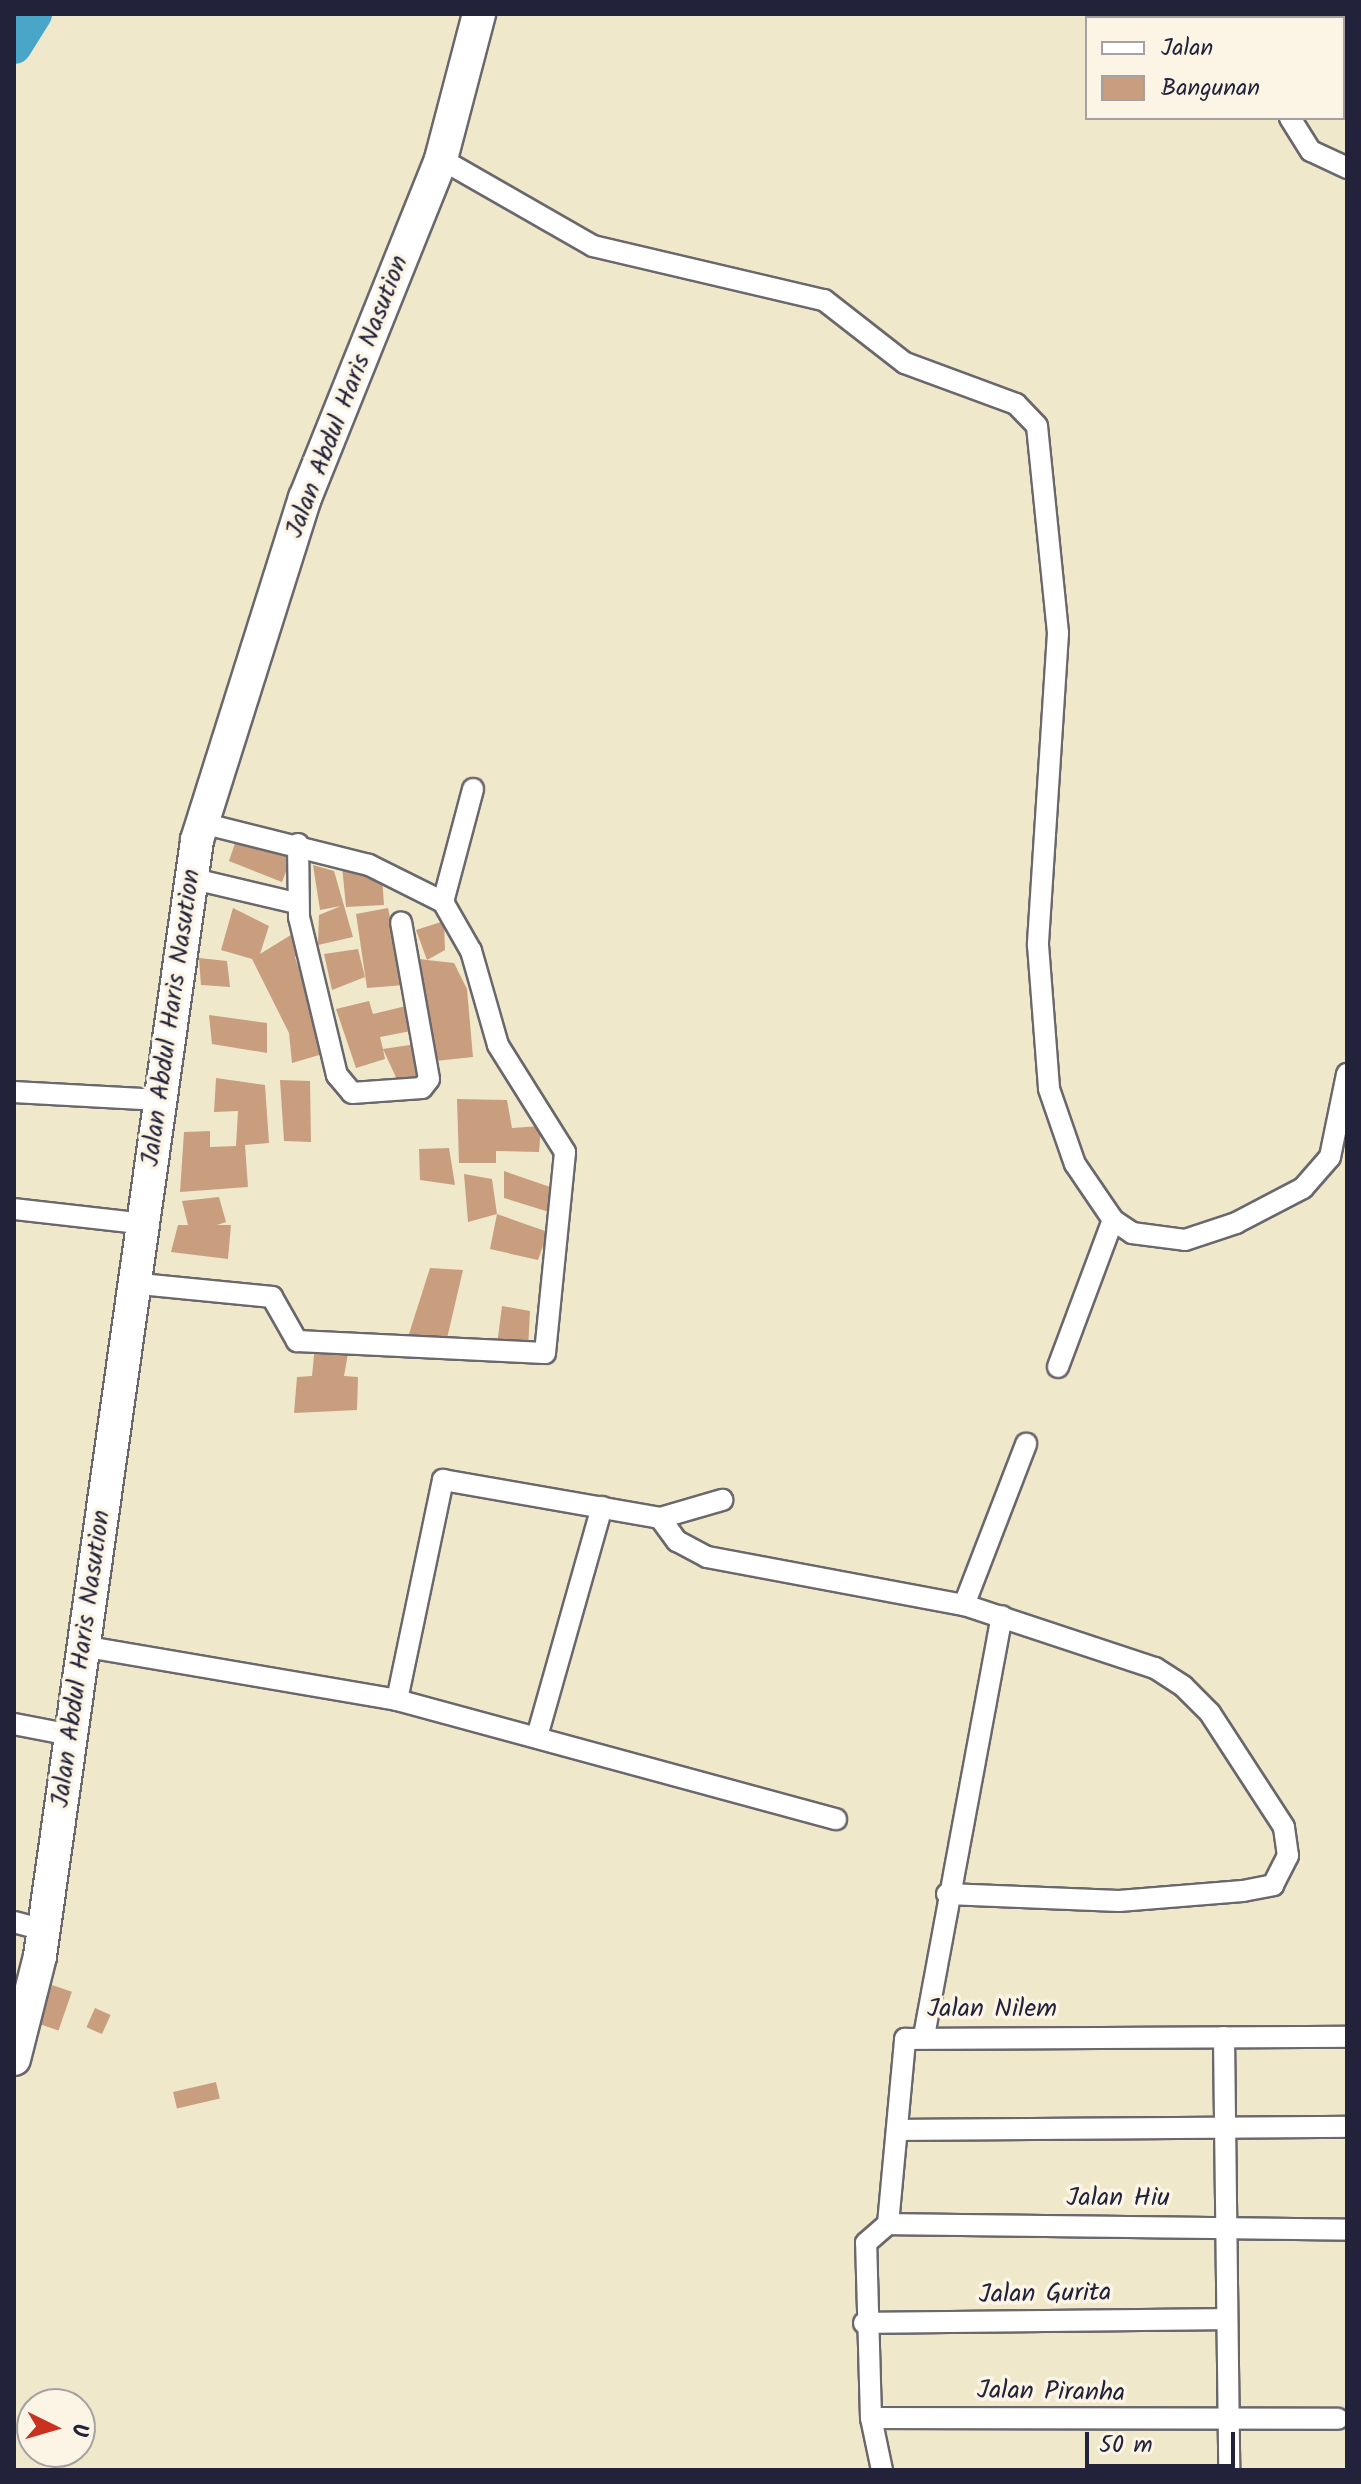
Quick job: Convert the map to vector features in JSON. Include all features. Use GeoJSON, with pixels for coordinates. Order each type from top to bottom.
{"type":"FeatureCollection","features":[{"type":"Feature","properties":{"kind":"main road","name":"Jalan Abdul Haris Nasution"},"geometry":{"type":"LineString","coordinates":[[14,2059],[29,1926],[71,1735],[82,1646],[140,1284],[160,1100],[190,878],[202,823],[305,498],[441,159],[479,14]]}},
{"type":"Feature","properties":{"kind":"street"},"geometry":{"type":"LineString","coordinates":[[1291,120],[1311,151],[1347,168]]}},
{"type":"Feature","properties":{"kind":"street"},"geometry":{"type":"LineString","coordinates":[[441,159],[593,246],[824,300],[905,363],[1016,404],[1037,426],[1058,633],[1038,945],[1049,1089],[1075,1164],[1113,1220],[1132,1233],[1185,1240],[1212,1234],[1303,1188],[1330,1157],[1347,1074]]}},
{"type":"Feature","properties":{"kind":"street"},"geometry":{"type":"LineString","coordinates":[[443,902],[473,789]]}},
{"type":"Feature","properties":{"kind":"street"},"geometry":{"type":"LineString","coordinates":[[140,1284],[272,1297],[297,1341],[361,1339],[543,1356],[565,1152],[498,1045],[471,951],[443,902],[369,865],[298,844],[202,823]]}},
{"type":"Feature","properties":{"kind":"street"},"geometry":{"type":"LineString","coordinates":[[298,844],[296,903],[337,1075],[352,1093],[422,1088],[429,1079],[401,922]]}},
{"type":"Feature","properties":{"kind":"street"},"geometry":{"type":"LineString","coordinates":[[190,878],[296,903]]}},
{"type":"Feature","properties":{"kind":"street"},"geometry":{"type":"LineString","coordinates":[[14,1092],[160,1100]]}},
{"type":"Feature","properties":{"kind":"street"},"geometry":{"type":"LineString","coordinates":[[14,1209],[146,1224]]}},
{"type":"Feature","properties":{"kind":"street"},"geometry":{"type":"LineString","coordinates":[[1058,1367],[1113,1220]]}},
{"type":"Feature","properties":{"kind":"street"},"geometry":{"type":"LineString","coordinates":[[964,1605],[1026,1444]]}},
{"type":"Feature","properties":{"kind":"street"},"geometry":{"type":"LineString","coordinates":[[397,1700],[441,1481],[660,1518],[722,1500]]}},
{"type":"Feature","properties":{"kind":"street"},"geometry":{"type":"LineString","coordinates":[[538,1733],[602,1507]]}},
{"type":"Feature","properties":{"kind":"street"},"geometry":{"type":"LineString","coordinates":[[660,1518],[677,1541],[707,1557],[964,1605],[1155,1668],[1183,1686],[1210,1713],[1284,1827],[1288,1856],[1273,1885],[1243,1891],[1119,1901],[947,1894]]}},
{"type":"Feature","properties":{"kind":"street"},"geometry":{"type":"LineString","coordinates":[[924,2036],[947,1894],[1002,1616]]}},
{"type":"Feature","properties":{"kind":"street"},"geometry":{"type":"LineString","coordinates":[[82,1646],[397,1700],[538,1733],[836,1819]]}},
{"type":"Feature","properties":{"kind":"street"},"geometry":{"type":"LineString","coordinates":[[14,1724],[71,1735]]}},
{"type":"Feature","properties":{"kind":"street","name":"Jalan Nilem"},"geometry":{"type":"LineString","coordinates":[[888,2224],[898,2130],[898,2054],[908,2037],[1347,2037]]}},
{"type":"Feature","properties":{"kind":"street"},"geometry":{"type":"LineString","coordinates":[[1224,2037],[1231,2421],[1229,2470]]}},
{"type":"Feature","properties":{"kind":"street"},"geometry":{"type":"LineString","coordinates":[[898,2130],[1226,2131],[1347,2127]]}},
{"type":"Feature","properties":{"kind":"street"},"geometry":{"type":"LineString","coordinates":[[882,2470],[872,2427],[864,2323],[866,2243],[888,2224]]}},
{"type":"Feature","properties":{"kind":"street","name":"Jalan Hiu"},"geometry":{"type":"LineString","coordinates":[[888,2224],[1227,2226],[1347,2230]]}},
{"type":"Feature","properties":{"kind":"street","name":"Jalan Gurita"},"geometry":{"type":"LineString","coordinates":[[864,2323],[1227,2319]]}},
{"type":"Feature","properties":{"kind":"street","name":"Jalan Piranha"},"geometry":{"type":"LineString","coordinates":[[872,2427],[1338,2419]]}},
{"type":"Feature","properties":{"kind":"building"},"geometry":{"type":"Polygon","coordinates":[[[236,840],[294,851],[282,882],[229,861],[236,840]]]}},
{"type":"Feature","properties":{"kind":"building"},"geometry":{"type":"Polygon","coordinates":[[[313,865],[334,871],[353,937],[318,945],[319,915],[341,906],[320,910],[313,865]]]}},
{"type":"Feature","properties":{"kind":"building"},"geometry":{"type":"Polygon","coordinates":[[[342,866],[382,877],[384,905],[346,907],[342,866]]]}},
{"type":"Feature","properties":{"kind":"building"},"geometry":{"type":"Polygon","coordinates":[[[233,908],[269,926],[260,954],[294,933],[301,955],[295,957],[326,1053],[292,1063],[289,1033],[252,959],[221,950],[233,908]]]}},
{"type":"Feature","properties":{"kind":"building"},"geometry":{"type":"Polygon","coordinates":[[[388,908],[404,985],[367,988],[356,914],[388,908]]]}},
{"type":"Feature","properties":{"kind":"building"},"geometry":{"type":"Polygon","coordinates":[[[444,921],[445,950],[427,960],[416,930],[444,921]]]}},
{"type":"Feature","properties":{"kind":"building"},"geometry":{"type":"Polygon","coordinates":[[[358,949],[365,977],[332,990],[324,954],[358,949]]]}},
{"type":"Feature","properties":{"kind":"building"},"geometry":{"type":"Polygon","coordinates":[[[199,958],[227,961],[230,987],[201,985],[199,958]]]}},
{"type":"Feature","properties":{"kind":"building"},"geometry":{"type":"Polygon","coordinates":[[[420,959],[454,963],[467,989],[473,1057],[435,1061],[420,959]]]}},
{"type":"Feature","properties":{"kind":"building"},"geometry":{"type":"Polygon","coordinates":[[[369,1001],[373,1014],[410,1005],[411,1031],[380,1037],[385,1059],[356,1068],[336,1009],[369,1001]]]}},
{"type":"Feature","properties":{"kind":"building"},"geometry":{"type":"Polygon","coordinates":[[[209,1015],[267,1023],[267,1053],[212,1044],[209,1015]]]}},
{"type":"Feature","properties":{"kind":"building"},"geometry":{"type":"Polygon","coordinates":[[[423,1043],[425,1071],[399,1084],[383,1049],[423,1043]]]}},
{"type":"Feature","properties":{"kind":"building"},"geometry":{"type":"Polygon","coordinates":[[[216,1078],[265,1085],[269,1143],[245,1145],[248,1187],[180,1192],[184,1132],[210,1131],[210,1147],[236,1146],[238,1111],[214,1112],[216,1078]]]}},
{"type":"Feature","properties":{"kind":"building"},"geometry":{"type":"Polygon","coordinates":[[[280,1080],[310,1081],[311,1142],[284,1141],[280,1080]]]}},
{"type":"Feature","properties":{"kind":"building"},"geometry":{"type":"Polygon","coordinates":[[[457,1099],[507,1100],[512,1128],[541,1126],[539,1152],[496,1151],[496,1163],[459,1163],[457,1099]]]}},
{"type":"Feature","properties":{"kind":"building"},"geometry":{"type":"Polygon","coordinates":[[[449,1148],[455,1185],[420,1180],[419,1149],[449,1148]]]}},
{"type":"Feature","properties":{"kind":"building"},"geometry":{"type":"Polygon","coordinates":[[[504,1171],[553,1188],[549,1212],[504,1198],[504,1171]]]}},
{"type":"Feature","properties":{"kind":"building"},"geometry":{"type":"Polygon","coordinates":[[[464,1174],[492,1179],[497,1214],[468,1222],[464,1174]]]}},
{"type":"Feature","properties":{"kind":"building"},"geometry":{"type":"Polygon","coordinates":[[[219,1197],[226,1222],[217,1225],[231,1225],[228,1259],[171,1252],[178,1225],[188,1225],[182,1201],[219,1197]]]}},
{"type":"Feature","properties":{"kind":"building"},"geometry":{"type":"Polygon","coordinates":[[[497,1214],[548,1232],[538,1260],[490,1249],[497,1214]]]}},
{"type":"Feature","properties":{"kind":"building"},"geometry":{"type":"Polygon","coordinates":[[[430,1268],[463,1270],[445,1347],[408,1337],[430,1268]]]}},
{"type":"Feature","properties":{"kind":"building"},"geometry":{"type":"Polygon","coordinates":[[[502,1306],[530,1311],[528,1350],[497,1345],[502,1306]]]}},
{"type":"Feature","properties":{"kind":"building"},"geometry":{"type":"Polygon","coordinates":[[[315,1345],[349,1348],[344,1376],[358,1377],[357,1410],[294,1413],[297,1377],[312,1376],[315,1345]]]}},
{"type":"Feature","properties":{"kind":"building"},"geometry":{"type":"Polygon","coordinates":[[[52,1985],[72,1992],[59,2031],[39,2024],[52,1985]]]}},
{"type":"Feature","properties":{"kind":"building"},"geometry":{"type":"Polygon","coordinates":[[[95,2008],[111,2015],[102,2034],[86,2027],[95,2008]]]}},
{"type":"Feature","properties":{"kind":"building"},"geometry":{"type":"Polygon","coordinates":[[[216,2082],[220,2099],[177,2108],[173,2092],[216,2082]]]}},
{"type":"Feature","properties":{"kind":"waterway"},"geometry":{"type":"LineString","coordinates":[[14,46],[34,14]]}}]}
